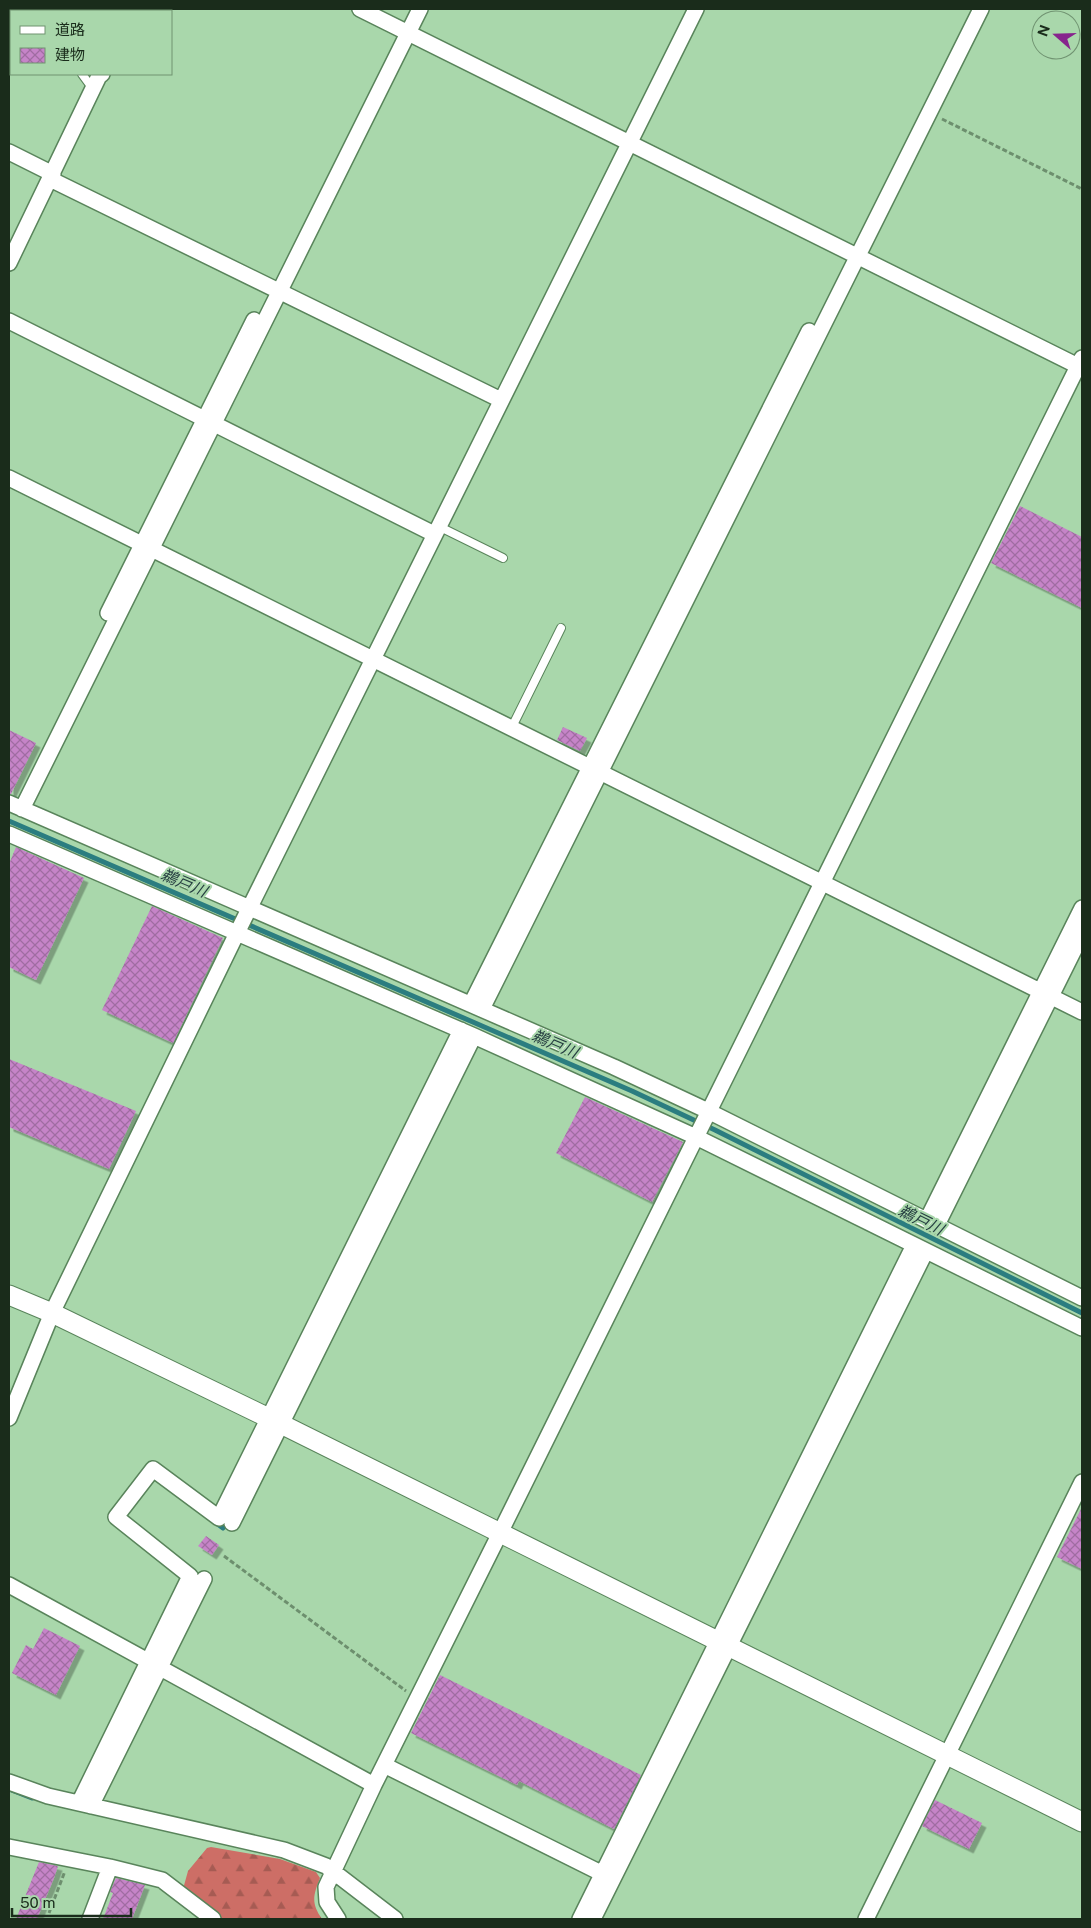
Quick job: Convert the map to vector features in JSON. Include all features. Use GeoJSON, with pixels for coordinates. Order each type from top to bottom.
{"type":"FeatureCollection","features":[{"type":"Feature","properties":{"kind":"street"},"geometry":{"type":"LineString","coordinates":[[338,1919],[327,1902],[326,1886],[374,1785],[500,1534],[821,882],[1081,364],[853,254],[360,9]]}},
{"type":"Feature","properties":{"kind":"street"},"geometry":{"type":"LineString","coordinates":[[404,30],[408,9]]}},
{"type":"Feature","properties":{"kind":"street"},"geometry":{"type":"LineString","coordinates":[[420,9],[404,30],[147,547],[14,805],[248,910],[614,1066],[707,1114],[1082,1298]]}},
{"type":"Feature","properties":{"kind":"street"},"geometry":{"type":"LineString","coordinates":[[9,1418],[52,1313],[248,910],[696,9]]}},
{"type":"Feature","properties":{"kind":"street"},"geometry":{"type":"LineString","coordinates":[[477,1007],[853,254],[969,9]]}},
{"type":"Feature","properties":{"kind":"street"},"geometry":{"type":"LineString","coordinates":[[853,254],[929,112],[981,9]]}},
{"type":"Feature","properties":{"kind":"street"},"geometry":{"type":"LineString","coordinates":[[9,263],[100,75]]}},
{"type":"Feature","properties":{"kind":"street"},"geometry":{"type":"LineString","coordinates":[[9,152],[274,290],[501,400]]}},
{"type":"Feature","properties":{"kind":"street"},"geometry":{"type":"LineString","coordinates":[[9,321],[209,422],[436,530]]}},
{"type":"Feature","properties":{"kind":"street"},"geometry":{"type":"LineString","coordinates":[[9,478],[1082,1012]]}},
{"type":"Feature","properties":{"kind":"street"},"geometry":{"type":"LineString","coordinates":[[10,838],[238,931],[697,1134],[1082,1328]]}},
{"type":"Feature","properties":{"kind":"street"},"geometry":{"type":"LineString","coordinates":[[932,1223],[1046,994],[1082,908]]}},
{"type":"Feature","properties":{"kind":"street"},"geometry":{"type":"LineString","coordinates":[[1046,994],[1082,934]]}},
{"type":"Feature","properties":{"kind":"street"},"geometry":{"type":"LineString","coordinates":[[232,1523],[275,1422],[468,1033]]}},
{"type":"Feature","properties":{"kind":"street"},"geometry":{"type":"LineString","coordinates":[[580,1919],[723,1644],[920,1248]]}},
{"type":"Feature","properties":{"kind":"street"},"geometry":{"type":"LineString","coordinates":[[9,1295],[52,1313],[275,1422],[1082,1822]]}},
{"type":"Feature","properties":{"kind":"street"},"geometry":{"type":"LineString","coordinates":[[85,1805],[154,1664],[190,1576],[116,1517],[153,1469],[219,1518],[275,1422]]}},
{"type":"Feature","properties":{"kind":"street"},"geometry":{"type":"LineString","coordinates":[[866,1919],[1082,1482]]}},
{"type":"Feature","properties":{"kind":"street"},"geometry":{"type":"LineString","coordinates":[[154,1664],[204,1579]]}},
{"type":"Feature","properties":{"kind":"street"},"geometry":{"type":"LineString","coordinates":[[9,1585],[374,1785]]}},
{"type":"Feature","properties":{"kind":"street"},"geometry":{"type":"LineString","coordinates":[[593,1919],[723,1644]]}},
{"type":"Feature","properties":{"kind":"street"},"geometry":{"type":"LineString","coordinates":[[384,1765],[603,1874]]}},
{"type":"Feature","properties":{"kind":"street"},"geometry":{"type":"LineString","coordinates":[[9,1782],[48,1796],[284,1850],[326,1866],[395,1919]]}},
{"type":"Feature","properties":{"kind":"street"},"geometry":{"type":"LineString","coordinates":[[9,1847],[162,1880],[213,1919]]}},
{"type":"Feature","properties":{"kind":"street"},"geometry":{"type":"LineString","coordinates":[[90,1919],[110,1868]]}},
{"type":"Feature","properties":{"kind":"lane"},"geometry":{"type":"LineString","coordinates":[[83,75],[93,89]]}},
{"type":"Feature","properties":{"kind":"lane"},"geometry":{"type":"LineString","coordinates":[[436,530],[503,558]]}},
{"type":"Feature","properties":{"kind":"lane"},"geometry":{"type":"LineString","coordinates":[[512,729],[562,628]]}},
{"type":"Feature","properties":{"kind":"path"},"geometry":{"type":"LineString","coordinates":[[929,112],[1082,189]]}},
{"type":"Feature","properties":{"kind":"path"},"geometry":{"type":"LineString","coordinates":[[224,1556],[417,1699]]}},
{"type":"Feature","properties":{"kind":"path"},"geometry":{"type":"LineString","coordinates":[[49,1913],[69,1859]]}},
{"type":"Feature","properties":{"kind":"green space"},"geometry":{"type":"Polygon","coordinates":[[[211,1847],[280,1859],[316,1872],[320,1878],[314,1899],[322,1919],[221,1919],[183,1889],[188,1871],[207,1848],[211,1847]]]}},
{"type":"Feature","properties":{"kind":"building"},"geometry":{"type":"Polygon","coordinates":[[[1020,506],[1082,537],[1082,608],[991,563],[1020,506]]]}},
{"type":"Feature","properties":{"kind":"building"},"geometry":{"type":"Polygon","coordinates":[[[563,727],[587,738],[580,751],[557,740],[563,727]]]}},
{"type":"Feature","properties":{"kind":"building"},"geometry":{"type":"Polygon","coordinates":[[[9,730],[36,743],[11,794],[9,794],[9,730]]]}},
{"type":"Feature","properties":{"kind":"building"},"geometry":{"type":"Polygon","coordinates":[[[16,847],[84,878],[36,980],[9,967],[9,864],[16,847]]]}},
{"type":"Feature","properties":{"kind":"building"},"geometry":{"type":"Polygon","coordinates":[[[152,906],[223,938],[173,1043],[102,1010],[152,906]]]}},
{"type":"Feature","properties":{"kind":"building"},"geometry":{"type":"Polygon","coordinates":[[[9,1059],[136,1111],[109,1169],[9,1127],[9,1059]]]}},
{"type":"Feature","properties":{"kind":"building"},"geometry":{"type":"Polygon","coordinates":[[[585,1097],[683,1142],[652,1202],[556,1153],[585,1097]]]}},
{"type":"Feature","properties":{"kind":"building"},"geometry":{"type":"Polygon","coordinates":[[[1082,1507],[1082,1569],[1057,1557],[1082,1507]]]}},
{"type":"Feature","properties":{"kind":"building"},"geometry":{"type":"Polygon","coordinates":[[[206,1536],[219,1545],[212,1555],[198,1546],[206,1536]]]}},
{"type":"Feature","properties":{"kind":"building"},"geometry":{"type":"Polygon","coordinates":[[[44,1628],[80,1646],[56,1695],[12,1673],[26,1645],[33,1649],[44,1628]]]}},
{"type":"Feature","properties":{"kind":"building"},"geometry":{"type":"Polygon","coordinates":[[[440,1675],[641,1775],[614,1829],[519,1781],[517,1785],[411,1733],[440,1675]]]}},
{"type":"Feature","properties":{"kind":"building"},"geometry":{"type":"Polygon","coordinates":[[[935,1800],[982,1823],[969,1849],[922,1826],[935,1800]]]}},
{"type":"Feature","properties":{"kind":"building"},"geometry":{"type":"Polygon","coordinates":[[[39,1862],[58,1866],[54,1878],[37,1919],[16,1919],[39,1862]]]}},
{"type":"Feature","properties":{"kind":"building"},"geometry":{"type":"Polygon","coordinates":[[[116,1878],[145,1885],[132,1919],[103,1919],[113,1893],[110,1892],[116,1878]]]}},
{"type":"Feature","properties":{"kind":"waterway","name":"鵜戸川"},"geometry":{"type":"LineString","coordinates":[[9,821],[632,1091],[715,1130],[1082,1313]]}},
{"type":"Feature","properties":{"kind":"waterway"},"geometry":{"type":"LineString","coordinates":[[215,1522],[223,1528],[227,1520]]}},
{"type":"Feature","properties":{"kind":"waterway"},"geometry":{"type":"LineString","coordinates":[[9,1789],[32,1798]]}}]}
